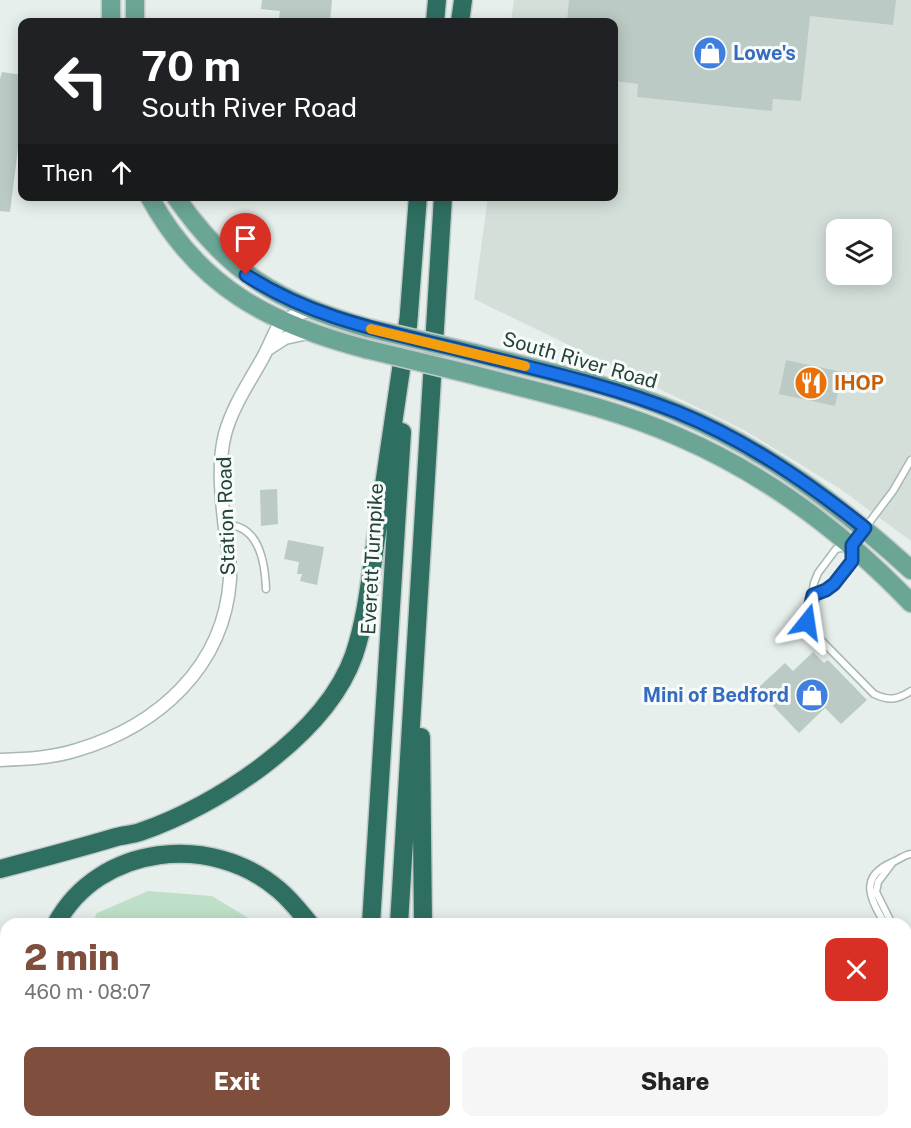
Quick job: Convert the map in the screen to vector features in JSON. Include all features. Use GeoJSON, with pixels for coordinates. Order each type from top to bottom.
{"type":"FeatureCollection","features":[{"type":"Feature","properties":{"kind":"highway"},"geometry":{"type":"LineString","coordinates":[[435,18],[437,0]]}},
{"type":"Feature","properties":{"kind":"highway"},"geometry":{"type":"LineString","coordinates":[[461,18],[463,0]]}},
{"type":"Feature","properties":{"kind":"highway","name":"Everett Turnpike"},"geometry":{"type":"LineString","coordinates":[[371,918],[418,201]]}},
{"type":"Feature","properties":{"kind":"highway"},"geometry":{"type":"LineString","coordinates":[[399,918],[443,201]]}},
{"type":"Feature","properties":{"kind":"highway"},"geometry":{"type":"LineString","coordinates":[[0,869],[139,832],[178,815],[220,794],[272,759],[286,748],[318,713],[354,656],[367,600],[409,315]]}},
{"type":"Feature","properties":{"kind":"highway"},"geometry":{"type":"LineString","coordinates":[[422,544],[423,918]]}},
{"type":"Feature","properties":{"kind":"highway"},"geometry":{"type":"LineString","coordinates":[[60,918],[78,894],[99,876],[123,863],[176,852],[204,855],[230,862],[255,874],[278,888],[305,918]]}},
{"type":"Feature","properties":{"kind":"main road"},"geometry":{"type":"LineString","coordinates":[[111,0],[111,18]]}},
{"type":"Feature","properties":{"kind":"main road"},"geometry":{"type":"LineString","coordinates":[[135,0],[135,18]]}},
{"type":"Feature","properties":{"kind":"main road"},"geometry":{"type":"LineString","coordinates":[[152,201],[171,230],[208,272],[242,300],[281,321],[309,333],[366,349],[604,410],[678,436],[724,458],[772,486],[852,545],[911,603]]}},
{"type":"Feature","properties":{"kind":"main road"},"geometry":{"type":"LineString","coordinates":[[179,201],[206,238],[239,268],[271,291],[312,310]]}},
{"type":"Feature","properties":{"kind":"main road","name":"South River Road"},"geometry":{"type":"LineString","coordinates":[[312,310],[368,328],[474,353],[616,391],[694,419],[757,452],[865,528],[911,570]]}},
{"type":"Feature","properties":{"kind":"street"},"geometry":{"type":"LineString","coordinates":[[281,321],[289,316],[312,310]]}},
{"type":"Feature","properties":{"kind":"street","name":"Station Road"},"geometry":{"type":"LineString","coordinates":[[0,760],[61,754],[111,738],[153,713],[186,684],[214,645],[221,626],[230,577],[221,488],[225,435],[234,411],[281,321]]}},
{"type":"Feature","properties":{"kind":"street"},"geometry":{"type":"LineString","coordinates":[[268,349],[285,338],[309,333]]}},
{"type":"Feature","properties":{"kind":"lane"},"geometry":{"type":"LineString","coordinates":[[813,595],[826,590],[852,561],[852,545],[893,491],[911,460]]}},
{"type":"Feature","properties":{"kind":"lane"},"geometry":{"type":"LineString","coordinates":[[225,525],[236,525],[249,533],[264,558],[266,589]]}},
{"type":"Feature","properties":{"kind":"lane"},"geometry":{"type":"LineString","coordinates":[[852,545],[836,549],[818,573],[807,622],[812,631],[874,694],[887,700],[901,698],[911,691]]}},
{"type":"Feature","properties":{"kind":"lane"},"geometry":{"type":"LineString","coordinates":[[882,918],[869,892],[873,877],[882,865],[911,854]]}},
{"type":"Feature","properties":{"kind":"lane"},"geometry":{"type":"LineString","coordinates":[[889,918],[876,892],[878,882],[893,862]]}},
{"type":"Feature","properties":{"kind":"shaded area"},"geometry":{"type":"Polygon","coordinates":[[[514,0],[911,0],[911,541],[839,488],[744,430],[474,299],[487,201],[618,201],[618,18],[512,18],[514,0]]]}},
{"type":"Feature","properties":{"kind":"green space"},"geometry":{"type":"Polygon","coordinates":[[[148,891],[212,896],[248,918],[95,918],[97,913],[148,891]]]}},
{"type":"Feature","properties":{"kind":"building"},"geometry":{"type":"Polygon","coordinates":[[[262,0],[332,0],[330,18],[279,18],[280,11],[261,9],[262,0]]]}},
{"type":"Feature","properties":{"kind":"building","name":"Lowe's"},"geometry":{"type":"Polygon","coordinates":[[[569,0],[896,0],[893,25],[810,16],[801,101],[773,99],[772,111],[637,97],[638,84],[618,82],[618,18],[567,18],[569,0]]]}},
{"type":"Feature","properties":{"kind":"building"},"geometry":{"type":"Polygon","coordinates":[[[2,72],[18,74],[18,149],[10,212],[0,211],[0,79],[2,72]]]}},
{"type":"Feature","properties":{"kind":"building","name":"IHOP"},"geometry":{"type":"Polygon","coordinates":[[[786,360],[842,372],[835,406],[779,394],[786,360]]]}},
{"type":"Feature","properties":{"kind":"building"},"geometry":{"type":"Polygon","coordinates":[[[277,489],[278,524],[261,526],[260,490],[277,489]]]}},
{"type":"Feature","properties":{"kind":"building"},"geometry":{"type":"Polygon","coordinates":[[[288,540],[324,547],[317,585],[300,581],[302,574],[297,574],[299,562],[284,559],[288,540]]]}},
{"type":"Feature","properties":{"kind":"building","name":"Mini of Bedford"},"geometry":{"type":"Polygon","coordinates":[[[813,652],[824,663],[828,660],[867,700],[841,724],[825,708],[799,733],[757,689],[785,663],[793,671],[813,652]]]}},
{"type":"Feature","properties":{"kind":"slow traffic"},"geometry":{"type":"LineString","coordinates":[[371,329],[525,366]]}},
{"type":"Feature","properties":{"kind":"place","name":"Lowe's"},"geometry":{"type":"Point","coordinates":[710,53]}},
{"type":"Feature","properties":{"kind":"place","name":"IHOP"},"geometry":{"type":"Point","coordinates":[811,383]}},
{"type":"Feature","properties":{"kind":"place","name":"Mini of Bedford"},"geometry":{"type":"Point","coordinates":[812,695]}},
{"type":"Feature","properties":{"kind":"route"},"geometry":{"type":"LineString","coordinates":[[246,275],[271,291],[326,316],[573,379],[651,402],[702,423],[757,452],[865,528],[852,545],[852,561],[834,584],[813,595],[807,622]]}}]}
